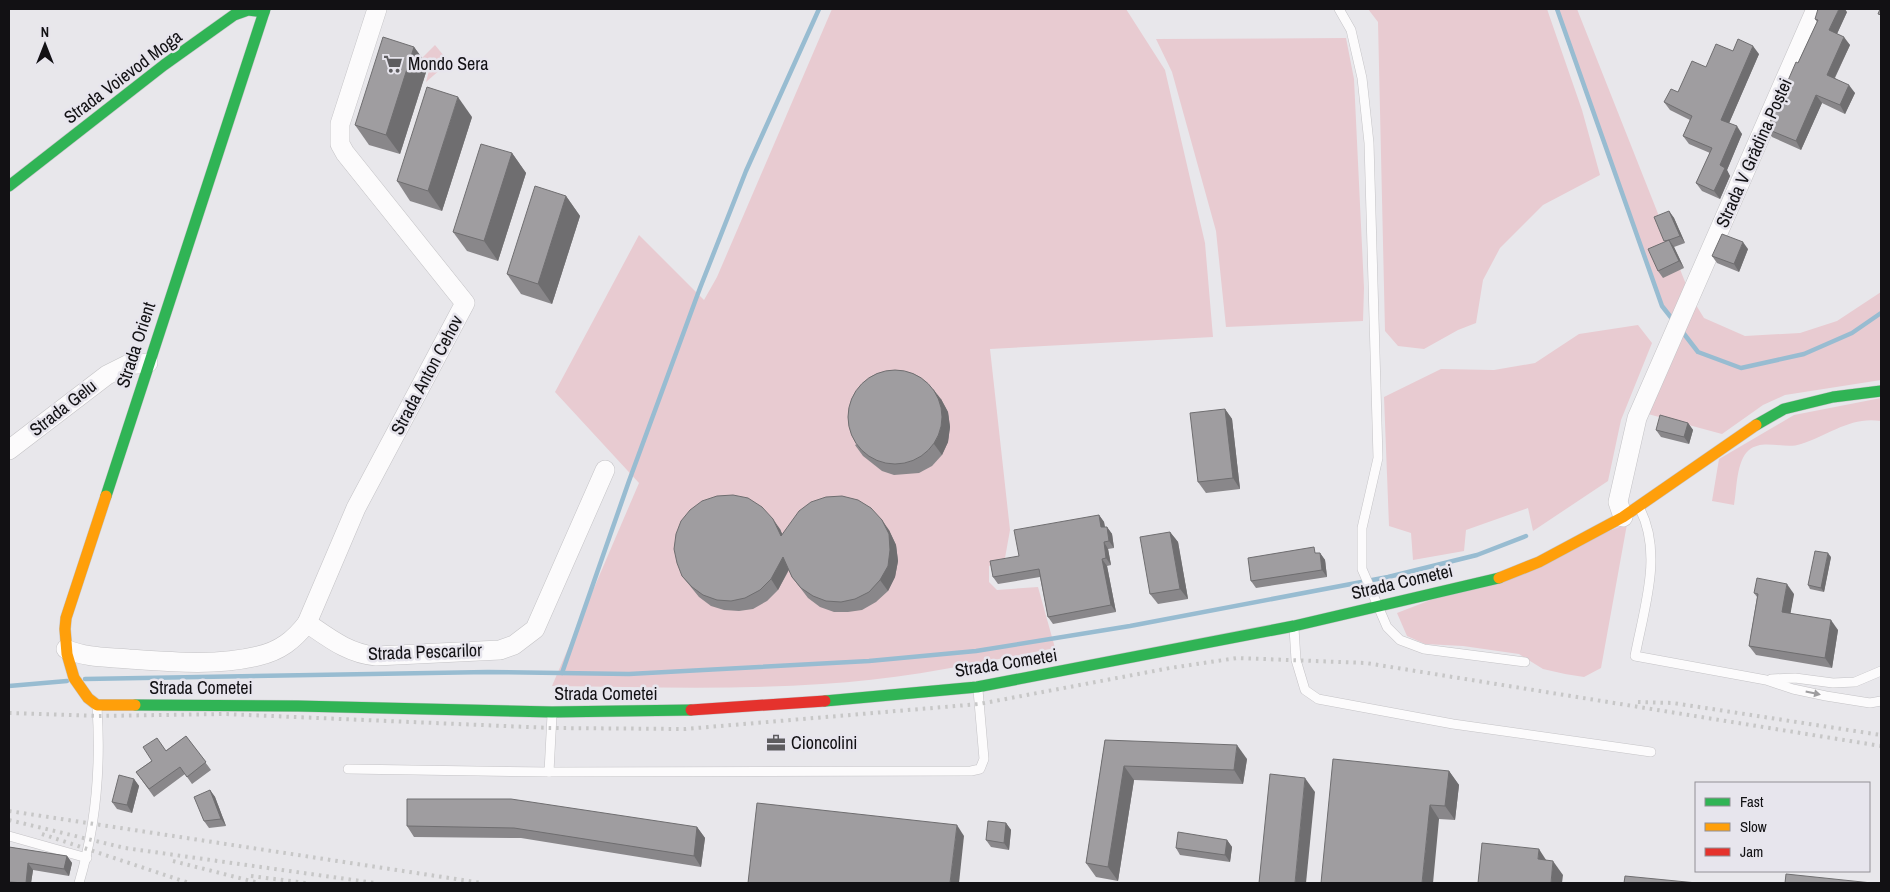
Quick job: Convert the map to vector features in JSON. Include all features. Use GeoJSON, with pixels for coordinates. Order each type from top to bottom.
{"type":"FeatureCollection","features":[{"type":"Feature","properties":{"kind":"street","name":"Strada Anton Cehov"},"geometry":{"type":"LineString","coordinates":[[308,623],[356,508],[465,303],[340,144],[340,124],[377,9]]}},
{"type":"Feature","properties":{"kind":"street","name":"Strada V Grădina Poștei"},"geometry":{"type":"LineString","coordinates":[[1623,517],[1618,502],[1636,418],[1661,358],[1691,297],[1816,9]]}},
{"type":"Feature","properties":{"kind":"street","name":"Strada Voievod Moga"},"geometry":{"type":"LineString","coordinates":[[9,186],[164,66],[234,15],[248,10],[265,10]]}},
{"type":"Feature","properties":{"kind":"street","name":"Strada Orient"},"geometry":{"type":"LineString","coordinates":[[97,704],[82,693],[68,656],[66,618],[265,10]]}},
{"type":"Feature","properties":{"kind":"street","name":"Strada Gelu"},"geometry":{"type":"LineString","coordinates":[[9,450],[107,375],[120,367],[148,363]]}},
{"type":"Feature","properties":{"kind":"street","name":"Strada Cometei"},"geometry":{"type":"LineString","coordinates":[[97,704],[298,706],[552,712],[664,711],[779,705],[978,688],[1294,626],[1504,576],[1539,562],[1623,517],[1742,433],[1784,409],[1833,397],[1881,391]]}},
{"type":"Feature","properties":{"kind":"street","name":"Strada Pescarilor"},"geometry":{"type":"LineString","coordinates":[[308,623],[345,648],[362,655],[376,656],[490,650],[514,645],[535,629],[605,470]]}},
{"type":"Feature","properties":{"kind":"street"},"geometry":{"type":"LineString","coordinates":[[68,656],[223,662],[260,656],[291,643],[308,623]]}},
{"type":"Feature","properties":{"kind":"lane"},"geometry":{"type":"LineString","coordinates":[[1340,9],[1351,30],[1362,78],[1369,143],[1378,458],[1362,528],[1362,569],[1388,627],[1400,640],[1424,648],[1525,662]]}},
{"type":"Feature","properties":{"kind":"lane"},"geometry":{"type":"LineString","coordinates":[[1638,506],[1650,531],[1652,562],[1636,656],[1766,680],[1793,689],[1826,696],[1870,703],[1881,702]]}},
{"type":"Feature","properties":{"kind":"lane"},"geometry":{"type":"LineString","coordinates":[[1294,626],[1296,660],[1305,690],[1318,699],[1453,724],[1650,752]]}},
{"type":"Feature","properties":{"kind":"lane"},"geometry":{"type":"LineString","coordinates":[[1766,680],[1795,678],[1833,683],[1855,682],[1881,671]]}},
{"type":"Feature","properties":{"kind":"lane"},"geometry":{"type":"LineString","coordinates":[[348,769],[549,772],[980,769],[984,760],[978,688]]}},
{"type":"Feature","properties":{"kind":"lane"},"geometry":{"type":"LineString","coordinates":[[79,883],[94,825],[98,774],[97,704]]}},
{"type":"Feature","properties":{"kind":"lane"},"geometry":{"type":"LineString","coordinates":[[549,772],[552,712]]}},
{"type":"Feature","properties":{"kind":"lane"},"geometry":{"type":"LineString","coordinates":[[9,836],[86,858]]}},
{"type":"Feature","properties":{"kind":"shaded area"},"geometry":{"type":"Polygon","coordinates":[[[832,9],[1126,9],[1165,70],[1205,243],[1213,337],[990,349],[1010,530],[1005,558],[989,566],[989,582],[997,590],[1038,587],[1055,648],[939,670],[851,682],[721,688],[552,686],[639,483],[555,392],[639,235],[704,300],[717,277],[832,9]]]}},
{"type":"Feature","properties":{"kind":"shaded area"},"geometry":{"type":"Polygon","coordinates":[[[1368,9],[1547,9],[1582,110],[1600,175],[1543,205],[1500,248],[1483,280],[1476,323],[1458,330],[1424,349],[1398,346],[1385,331],[1378,22],[1368,9]]]}},
{"type":"Feature","properties":{"kind":"shaded area"},"geometry":{"type":"Polygon","coordinates":[[[1557,9],[1577,9],[1691,297],[1704,318],[1745,336],[1800,333],[1837,321],[1881,292],[1881,380],[1785,395],[1763,405],[1722,434],[1648,414],[1676,327],[1662,306],[1557,9]]]}},
{"type":"Feature","properties":{"kind":"shaded area"},"geometry":{"type":"Polygon","coordinates":[[[1346,38],[1354,79],[1364,288],[1363,321],[1226,327],[1216,231],[1172,72],[1156,39],[1346,38]]]}},
{"type":"Feature","properties":{"kind":"shaded area"},"geometry":{"type":"Polygon","coordinates":[[[435,45],[449,62],[426,82],[430,67],[417,63],[435,45]]]}},
{"type":"Feature","properties":{"kind":"shaded area"},"geometry":{"type":"Polygon","coordinates":[[[1638,325],[1652,343],[1621,420],[1608,481],[1533,531],[1528,508],[1466,530],[1464,551],[1413,560],[1411,533],[1389,526],[1384,397],[1441,369],[1494,370],[1535,363],[1579,334],[1638,325]]]}},
{"type":"Feature","properties":{"kind":"shaded area"},"geometry":{"type":"Polygon","coordinates":[[[1881,398],[1881,421],[1860,421],[1840,427],[1801,444],[1788,446],[1767,444],[1749,450],[1739,468],[1734,505],[1712,501],[1719,459],[1794,415],[1881,398]]]}},
{"type":"Feature","properties":{"kind":"shaded area"},"geometry":{"type":"Polygon","coordinates":[[[1627,524],[1601,668],[1584,677],[1543,669],[1519,654],[1463,646],[1425,644],[1407,636],[1397,613],[1627,524]]]}},
{"type":"Feature","properties":{"kind":"building"},"geometry":{"type":"Polygon","coordinates":[[[1818,9],[1839,9],[1829,30],[1844,37],[1827,75],[1849,85],[1840,105],[1816,95],[1796,141],[1767,129],[1796,62],[1798,63],[1818,20],[1815,19],[1818,9]]]}},
{"type":"Feature","properties":{"kind":"building"},"geometry":{"type":"Polygon","coordinates":[[[383,37],[414,47],[386,135],[355,125],[383,37]]]}},
{"type":"Feature","properties":{"kind":"building"},"geometry":{"type":"Polygon","coordinates":[[[1738,39],[1753,46],[1721,120],[1737,126],[1720,165],[1725,168],[1714,191],[1696,183],[1712,148],[1683,136],[1692,116],[1664,102],[1671,89],[1678,92],[1692,61],[1706,67],[1716,44],[1733,51],[1738,39]]]}},
{"type":"Feature","properties":{"kind":"building"},"geometry":{"type":"Polygon","coordinates":[[[427,87],[458,97],[428,191],[397,181],[427,87]]]}},
{"type":"Feature","properties":{"kind":"building"},"geometry":{"type":"Polygon","coordinates":[[[481,144],[512,153],[484,241],[453,232],[481,144]]]}},
{"type":"Feature","properties":{"kind":"building"},"geometry":{"type":"Polygon","coordinates":[[[535,186],[566,196],[538,284],[507,274],[535,186]]]}},
{"type":"Feature","properties":{"kind":"building"},"geometry":{"type":"Polygon","coordinates":[[[1669,211],[1680,236],[1664,241],[1654,217],[1669,211]]]}},
{"type":"Feature","properties":{"kind":"building"},"geometry":{"type":"Polygon","coordinates":[[[1722,234],[1743,242],[1734,264],[1712,256],[1722,234]]]}},
{"type":"Feature","properties":{"kind":"building"},"geometry":{"type":"Polygon","coordinates":[[[1669,240],[1679,261],[1658,271],[1648,249],[1669,240]]]}},
{"type":"Feature","properties":{"kind":"building"},"geometry":{"type":"Polygon","coordinates":[[[895,370],[913,373],[929,383],[939,399],[942,417],[939,435],[929,451],[913,461],[895,464],[877,461],[861,451],[851,435],[848,417],[851,399],[861,383],[877,373],[895,370]]]}},
{"type":"Feature","properties":{"kind":"building"},"geometry":{"type":"Polygon","coordinates":[[[1225,409],[1233,478],[1198,482],[1190,413],[1225,409]]]}},
{"type":"Feature","properties":{"kind":"building"},"geometry":{"type":"Polygon","coordinates":[[[1660,415],[1688,423],[1684,437],[1656,430],[1660,415]]]}},
{"type":"Feature","properties":{"kind":"building"},"geometry":{"type":"Polygon","coordinates":[[[733,495],[748,498],[762,507],[773,519],[781,536],[799,511],[811,502],[826,497],[842,496],[858,500],[871,508],[882,520],[889,534],[888,566],[880,580],[869,592],[855,599],[841,602],[826,601],[813,596],[801,588],[792,577],[783,557],[771,579],[760,590],[745,598],[731,601],[717,600],[703,595],[682,576],[674,549],[676,534],[681,521],[690,510],[702,501],[717,496],[733,495]]]}},
{"type":"Feature","properties":{"kind":"building"},"geometry":{"type":"Polygon","coordinates":[[[1099,515],[1101,527],[1107,527],[1109,541],[1104,542],[1106,558],[1102,559],[1111,605],[1048,617],[1039,569],[993,577],[990,561],[1019,556],[1014,530],[1099,515]]]}},
{"type":"Feature","properties":{"kind":"building"},"geometry":{"type":"Polygon","coordinates":[[[1170,532],[1180,589],[1150,594],[1140,537],[1170,532]]]}},
{"type":"Feature","properties":{"kind":"building"},"geometry":{"type":"Polygon","coordinates":[[[1314,547],[1315,553],[1320,553],[1322,570],[1251,581],[1248,558],[1314,547]]]}},
{"type":"Feature","properties":{"kind":"building"},"geometry":{"type":"Polygon","coordinates":[[[1815,551],[1828,553],[1821,588],[1808,585],[1815,551]]]}},
{"type":"Feature","properties":{"kind":"building"},"geometry":{"type":"Polygon","coordinates":[[[1757,578],[1787,584],[1782,612],[1831,620],[1825,658],[1749,646],[1758,594],[1754,593],[1757,578]]]}},
{"type":"Feature","properties":{"kind":"building"},"geometry":{"type":"Polygon","coordinates":[[[186,736],[206,762],[187,777],[180,767],[149,789],[136,772],[152,761],[143,747],[157,738],[166,751],[186,736]]]}},
{"type":"Feature","properties":{"kind":"building"},"geometry":{"type":"Polygon","coordinates":[[[1105,740],[1237,745],[1234,770],[1124,766],[1108,867],[1086,863],[1105,740]]]}},
{"type":"Feature","properties":{"kind":"building"},"geometry":{"type":"Polygon","coordinates":[[[1333,759],[1449,771],[1445,806],[1430,805],[1422,883],[1321,883],[1333,759]]]}},
{"type":"Feature","properties":{"kind":"building"},"geometry":{"type":"Polygon","coordinates":[[[1270,774],[1305,778],[1295,883],[1259,883],[1270,774]]]}},
{"type":"Feature","properties":{"kind":"building"},"geometry":{"type":"Polygon","coordinates":[[[119,775],[134,779],[127,805],[112,802],[119,775]]]}},
{"type":"Feature","properties":{"kind":"building"},"geometry":{"type":"Polygon","coordinates":[[[210,790],[221,819],[204,821],[194,797],[210,790]]]}},
{"type":"Feature","properties":{"kind":"building"},"geometry":{"type":"Polygon","coordinates":[[[407,799],[511,799],[697,827],[694,856],[514,828],[407,826],[407,799]]]}},
{"type":"Feature","properties":{"kind":"building"},"geometry":{"type":"Polygon","coordinates":[[[757,803],[957,825],[950,883],[748,883],[757,803]]]}},
{"type":"Feature","properties":{"kind":"building"},"geometry":{"type":"Polygon","coordinates":[[[988,821],[1006,823],[1004,843],[986,840],[988,821]]]}},
{"type":"Feature","properties":{"kind":"building"},"geometry":{"type":"Polygon","coordinates":[[[1178,832],[1227,840],[1225,855],[1176,848],[1178,832]]]}},
{"type":"Feature","properties":{"kind":"building"},"geometry":{"type":"Polygon","coordinates":[[[1482,843],[1539,849],[1538,859],[1553,861],[1551,883],[1478,883],[1482,843]]]}},
{"type":"Feature","properties":{"kind":"building"},"geometry":{"type":"Polygon","coordinates":[[[9,847],[67,856],[64,869],[28,863],[26,883],[9,882],[9,847]]]}},
{"type":"Feature","properties":{"kind":"building"},"geometry":{"type":"Polygon","coordinates":[[[1786,874],[1872,883],[1785,883],[1786,874]]]}},
{"type":"Feature","properties":{"kind":"building"},"geometry":{"type":"Polygon","coordinates":[[[1625,876],[1697,883],[1624,883],[1625,876]]]}},
{"type":"Feature","properties":{"kind":"waterway"},"geometry":{"type":"LineString","coordinates":[[562,673],[629,481],[700,288],[746,171],[819,9]]}},
{"type":"Feature","properties":{"kind":"waterway"},"geometry":{"type":"LineString","coordinates":[[1557,9],[1662,306],[1673,320]]}},
{"type":"Feature","properties":{"kind":"waterway"},"geometry":{"type":"LineString","coordinates":[[1681,330],[1698,352],[1741,368],[1804,354],[1852,333],[1881,313]]}},
{"type":"Feature","properties":{"kind":"waterway"},"geometry":{"type":"LineString","coordinates":[[85,679],[488,672],[629,674],[869,661],[976,651],[1130,626],[1388,577],[1477,555],[1526,536]]}},
{"type":"Feature","properties":{"kind":"waterway"},"geometry":{"type":"LineString","coordinates":[[9,686],[67,681]]}},
{"type":"Feature","properties":{"kind":"railway"},"geometry":{"type":"LineString","coordinates":[[9,713],[98,716],[225,714],[551,728],[685,729],[979,704],[1170,668],[1237,658],[1366,663],[1881,746]]}},
{"type":"Feature","properties":{"kind":"railway"},"geometry":{"type":"LineString","coordinates":[[1638,702],[1673,703],[1881,735]]}},
{"type":"Feature","properties":{"kind":"railway"},"geometry":{"type":"LineString","coordinates":[[9,811],[482,883]]}},
{"type":"Feature","properties":{"kind":"railway"},"geometry":{"type":"LineString","coordinates":[[9,820],[125,848],[375,883]]}},
{"type":"Feature","properties":{"kind":"railway"},"geometry":{"type":"LineString","coordinates":[[42,834],[189,883]]}},
{"type":"Feature","properties":{"kind":"railway"},"geometry":{"type":"LineString","coordinates":[[173,861],[259,883]]}},
{"type":"Feature","properties":{"kind":"railway"},"geometry":{"type":"LineString","coordinates":[[251,876],[306,883]]}},
{"type":"Feature","properties":{"kind":"traffic: fast"},"geometry":{"type":"LineString","coordinates":[[106,496],[265,9]]}},
{"type":"Feature","properties":{"kind":"traffic: fast"},"geometry":{"type":"LineString","coordinates":[[9,186],[164,65],[234,15],[248,10],[264,12]]}},
{"type":"Feature","properties":{"kind":"traffic: fast"},"geometry":{"type":"LineString","coordinates":[[1756,425],[1784,409],[1833,397],[1881,391]]}},
{"type":"Feature","properties":{"kind":"traffic: fast"},"geometry":{"type":"LineString","coordinates":[[825,701],[977,687],[1294,626],[1499,578]]}},
{"type":"Feature","properties":{"kind":"traffic: fast"},"geometry":{"type":"LineString","coordinates":[[135,705],[298,706],[552,712],[691,710]]}},
{"type":"Feature","properties":{"kind":"traffic: slow"},"geometry":{"type":"LineString","coordinates":[[1499,578],[1539,562],[1623,517],[1756,425]]}},
{"type":"Feature","properties":{"kind":"traffic: slow"},"geometry":{"type":"LineString","coordinates":[[106,496],[66,618],[67,654],[74,678],[88,698],[97,705],[135,705]]}},
{"type":"Feature","properties":{"kind":"traffic: jam"},"geometry":{"type":"LineString","coordinates":[[691,710],[825,701]]}},
{"type":"Feature","properties":{"kind":"place","name":"Mondo Sera"},"geometry":{"type":"Point","coordinates":[393,64]}},
{"type":"Feature","properties":{"kind":"place","name":"Cioncolini"},"geometry":{"type":"Point","coordinates":[776,743]}}]}
